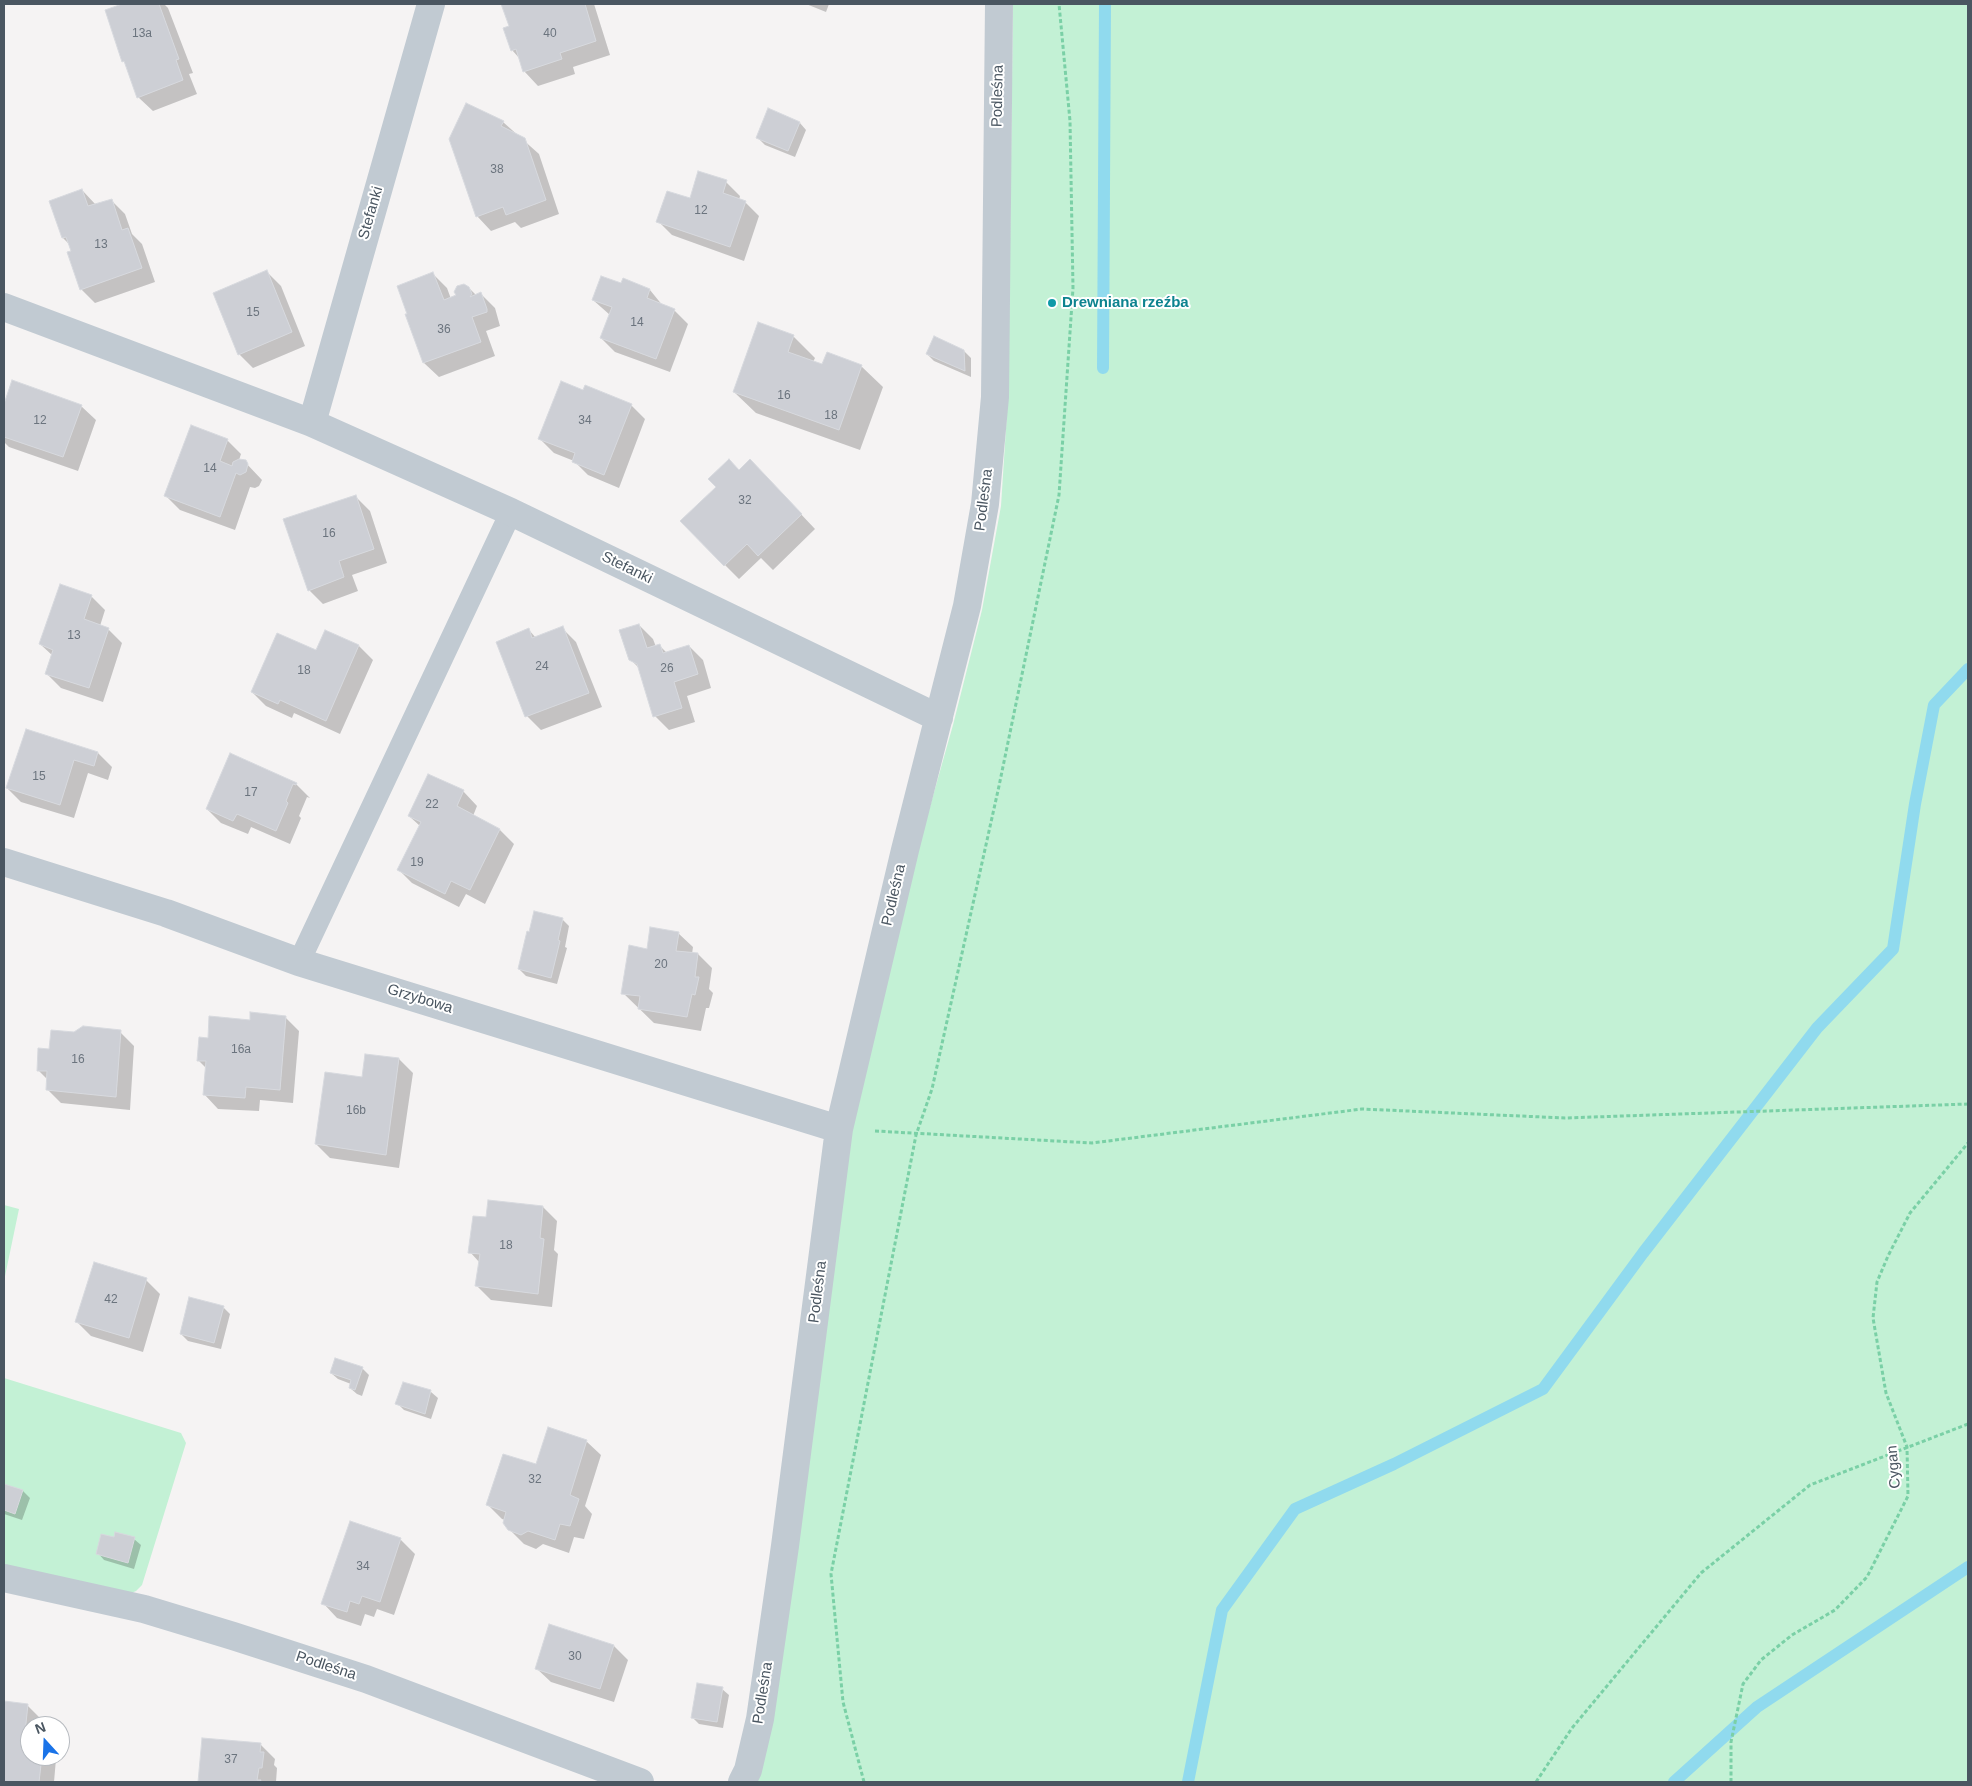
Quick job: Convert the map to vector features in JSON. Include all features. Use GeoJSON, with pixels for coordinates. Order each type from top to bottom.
{"type":"FeatureCollection","features":[{"type":"Feature","properties":{"kind":"street","name":"Stefanki"},"geometry":{"type":"LineString","coordinates":[[312,423],[431,4]]}},
{"type":"Feature","properties":{"kind":"street","name":"Podleśna"},"geometry":{"type":"LineString","coordinates":[[742,1782],[748,1770],[760,1719],[785,1546],[839,1128],[905,850],[967,606],[986,494],[995,396],[1000,4]]}},
{"type":"Feature","properties":{"kind":"street","name":"Stefanki"},"geometry":{"type":"LineString","coordinates":[[4,307],[312,423],[511,512],[938,718]]}},
{"type":"Feature","properties":{"kind":"street","name":"Grzybowa"},"geometry":{"type":"LineString","coordinates":[[4,862],[166,912],[299,962],[839,1128]]}},
{"type":"Feature","properties":{"kind":"street","name":"Podleśna"},"geometry":{"type":"LineString","coordinates":[[4,1578],[144,1609],[233,1636],[366,1679],[640,1782]]}},
{"type":"Feature","properties":{"kind":"lane"},"geometry":{"type":"LineString","coordinates":[[299,962],[511,512]]}},
{"type":"Feature","properties":{"kind":"path"},"geometry":{"type":"LineString","coordinates":[[864,1782],[843,1702],[831,1574],[916,1135],[932,1089],[999,786],[1059,495],[1074,288],[1070,122],[1059,4]]}},
{"type":"Feature","properties":{"kind":"path"},"geometry":{"type":"LineString","coordinates":[[839,1128],[916,1135],[1092,1143],[1362,1109],[1565,1118],[1968,1104]]}},
{"type":"Feature","properties":{"kind":"path","name":"Cygan"},"geometry":{"type":"LineString","coordinates":[[1730,1782],[1731,1742],[1743,1684],[1761,1660],[1792,1635],[1835,1610],[1868,1577],[1908,1496],[1907,1447],[1886,1393],[1873,1318],[1877,1282],[1910,1213],[1968,1143]]}},
{"type":"Feature","properties":{"kind":"path"},"geometry":{"type":"LineString","coordinates":[[1536,1782],[1572,1728],[1701,1573],[1810,1486],[1968,1424]]}},
{"type":"Feature","properties":{"kind":"green space"},"geometry":{"type":"Polygon","coordinates":[[[1013,4],[1968,4],[1968,1782],[754,1782],[852,1126],[918,849],[953,725],[982,610],[1001,506],[1008,397],[1013,4]]]}},
{"type":"Feature","properties":{"kind":"green space"},"geometry":{"type":"Polygon","coordinates":[[[4,1205],[19,1209],[4,1281],[4,1205]]]}},
{"type":"Feature","properties":{"kind":"green space"},"geometry":{"type":"Polygon","coordinates":[[[4,1378],[181,1433],[186,1443],[142,1585],[136,1591],[129,1594],[4,1568],[4,1378]]]}},
{"type":"Feature","properties":{"kind":"building"},"geometry":{"type":"Polygon","coordinates":[[[122,4],[159,4],[179,59],[176,60],[183,80],[137,98],[124,61],[122,62],[105,10],[122,4]]]}},
{"type":"Feature","properties":{"kind":"building"},"geometry":{"type":"Polygon","coordinates":[[[501,4],[585,4],[596,41],[560,53],[562,59],[523,72],[516,49],[511,51],[503,28],[509,26],[501,4]]]}},
{"type":"Feature","properties":{"kind":"building"},"geometry":{"type":"Polygon","coordinates":[[[466,103],[504,121],[501,126],[525,138],[546,200],[506,215],[503,207],[476,217],[449,139],[466,103]]]}},
{"type":"Feature","properties":{"kind":"building"},"geometry":{"type":"Polygon","coordinates":[[[768,108],[800,122],[788,151],[756,138],[768,108]]]}},
{"type":"Feature","properties":{"kind":"building"},"geometry":{"type":"Polygon","coordinates":[[[698,171],[727,180],[723,193],[746,201],[730,247],[656,222],[667,191],[690,198],[698,171]]]}},
{"type":"Feature","properties":{"kind":"building"},"geometry":{"type":"Polygon","coordinates":[[[82,189],[88,206],[112,199],[122,230],[128,228],[142,268],[80,290],[67,252],[71,251],[66,237],[62,238],[49,201],[82,189]]]}},
{"type":"Feature","properties":{"kind":"building"},"geometry":{"type":"Polygon","coordinates":[[[267,270],[292,332],[238,355],[213,293],[267,270]]]}},
{"type":"Feature","properties":{"kind":"building"},"geometry":{"type":"Polygon","coordinates":[[[433,272],[444,300],[456,295],[454,292],[457,286],[464,284],[469,287],[472,294],[470,297],[481,292],[487,312],[472,317],[481,342],[423,363],[397,286],[433,272]]]}},
{"type":"Feature","properties":{"kind":"building"},"geometry":{"type":"Polygon","coordinates":[[[601,276],[621,283],[623,278],[650,289],[647,298],[675,309],[656,359],[600,338],[612,307],[592,300],[601,276]]]}},
{"type":"Feature","properties":{"kind":"building"},"geometry":{"type":"Polygon","coordinates":[[[758,322],[794,335],[788,352],[822,364],[827,352],[862,365],[839,430],[733,392],[758,322]]]}},
{"type":"Feature","properties":{"kind":"building"},"geometry":{"type":"Polygon","coordinates":[[[934,336],[964,350],[965,371],[926,354],[934,336]]]}},
{"type":"Feature","properties":{"kind":"building"},"geometry":{"type":"Polygon","coordinates":[[[12,380],[82,405],[63,457],[4,437],[4,404],[12,380]]]}},
{"type":"Feature","properties":{"kind":"building"},"geometry":{"type":"Polygon","coordinates":[[[561,381],[583,390],[585,385],[632,404],[604,475],[572,462],[575,453],[538,439],[561,381]]]}},
{"type":"Feature","properties":{"kind":"building"},"geometry":{"type":"Polygon","coordinates":[[[191,425],[228,439],[220,461],[232,466],[233,462],[239,459],[246,460],[248,464],[246,472],[240,475],[236,473],[220,517],[164,496],[191,425]]]}},
{"type":"Feature","properties":{"kind":"building"},"geometry":{"type":"Polygon","coordinates":[[[729,459],[739,470],[750,459],[802,514],[758,556],[747,544],[724,566],[680,521],[716,487],[708,479],[729,459]]]}},
{"type":"Feature","properties":{"kind":"building"},"geometry":{"type":"Polygon","coordinates":[[[356,495],[374,549],[339,561],[344,577],[308,591],[283,519],[356,495]]]}},
{"type":"Feature","properties":{"kind":"building"},"geometry":{"type":"Polygon","coordinates":[[[60,584],[92,595],[84,619],[109,628],[89,688],[45,674],[53,650],[39,644],[60,584]]]}},
{"type":"Feature","properties":{"kind":"building"},"geometry":{"type":"Polygon","coordinates":[[[639,624],[647,648],[660,644],[663,653],[689,645],[698,674],[674,682],[682,708],[653,717],[637,664],[629,660],[619,630],[639,624]]]}},
{"type":"Feature","properties":{"kind":"building"},"geometry":{"type":"Polygon","coordinates":[[[563,626],[589,693],[525,717],[496,642],[529,628],[532,638],[563,626]]]}},
{"type":"Feature","properties":{"kind":"building"},"geometry":{"type":"Polygon","coordinates":[[[325,630],[359,645],[326,721],[280,700],[278,704],[251,692],[277,633],[316,650],[325,630]]]}},
{"type":"Feature","properties":{"kind":"building"},"geometry":{"type":"Polygon","coordinates":[[[26,729],[98,752],[94,766],[74,760],[60,805],[6,788],[26,729]]]}},
{"type":"Feature","properties":{"kind":"building"},"geometry":{"type":"Polygon","coordinates":[[[230,753],[297,783],[296,785],[293,784],[286,801],[288,803],[276,831],[237,814],[233,821],[206,809],[230,753]]]}},
{"type":"Feature","properties":{"kind":"building"},"geometry":{"type":"Polygon","coordinates":[[[428,774],[464,790],[457,806],[500,829],[470,890],[451,881],[445,894],[397,870],[421,822],[408,816],[428,774]]]}},
{"type":"Feature","properties":{"kind":"building"},"geometry":{"type":"Polygon","coordinates":[[[534,911],[563,918],[558,940],[560,941],[551,978],[518,969],[534,911]]]}},
{"type":"Feature","properties":{"kind":"building"},"geometry":{"type":"Polygon","coordinates":[[[650,927],[679,932],[676,951],[698,953],[695,977],[699,977],[695,995],[692,994],[687,1017],[638,1009],[640,996],[621,994],[629,945],[647,949],[650,927]]]}},
{"type":"Feature","properties":{"kind":"building"},"geometry":{"type":"Polygon","coordinates":[[[250,1012],[286,1016],[280,1090],[246,1087],[245,1098],[203,1095],[206,1061],[197,1061],[199,1037],[208,1038],[209,1016],[250,1020],[250,1012]]]}},
{"type":"Feature","properties":{"kind":"building"},"geometry":{"type":"Polygon","coordinates":[[[83,1026],[121,1030],[116,1097],[46,1090],[47,1071],[37,1071],[38,1048],[49,1049],[51,1030],[74,1032],[83,1026]]]}},
{"type":"Feature","properties":{"kind":"building"},"geometry":{"type":"Polygon","coordinates":[[[365,1054],[399,1058],[386,1155],[315,1144],[325,1072],[362,1077],[365,1054]]]}},
{"type":"Feature","properties":{"kind":"building"},"geometry":{"type":"Polygon","coordinates":[[[488,1200],[543,1206],[540,1238],[544,1239],[538,1294],[475,1286],[480,1254],[468,1253],[473,1216],[486,1217],[488,1200]]]}},
{"type":"Feature","properties":{"kind":"building"},"geometry":{"type":"Polygon","coordinates":[[[94,1262],[147,1278],[129,1338],[75,1322],[94,1262]]]}},
{"type":"Feature","properties":{"kind":"building"},"geometry":{"type":"Polygon","coordinates":[[[189,1297],[224,1306],[214,1343],[180,1334],[189,1297]]]}},
{"type":"Feature","properties":{"kind":"building"},"geometry":{"type":"Polygon","coordinates":[[[335,1358],[363,1367],[355,1390],[349,1388],[351,1380],[330,1373],[335,1358]]]}},
{"type":"Feature","properties":{"kind":"building"},"geometry":{"type":"Polygon","coordinates":[[[403,1382],[431,1390],[425,1414],[395,1404],[403,1382]]]}},
{"type":"Feature","properties":{"kind":"building"},"geometry":{"type":"Polygon","coordinates":[[[548,1427],[587,1440],[570,1495],[579,1499],[570,1526],[560,1524],[555,1540],[528,1531],[521,1535],[508,1530],[503,1523],[506,1512],[486,1505],[503,1454],[536,1464],[548,1427]]]}},
{"type":"Feature","properties":{"kind":"building"},"geometry":{"type":"Polygon","coordinates":[[[4,1484],[23,1490],[15,1514],[4,1510],[4,1484]]]}},
{"type":"Feature","properties":{"kind":"building"},"geometry":{"type":"Polygon","coordinates":[[[350,1521],[401,1538],[380,1602],[362,1596],[359,1604],[350,1601],[347,1612],[321,1604],[350,1521]]]}},
{"type":"Feature","properties":{"kind":"building"},"geometry":{"type":"Polygon","coordinates":[[[115,1532],[135,1537],[128,1563],[96,1554],[101,1534],[114,1537],[115,1532]]]}},
{"type":"Feature","properties":{"kind":"building"},"geometry":{"type":"Polygon","coordinates":[[[549,1624],[614,1645],[600,1689],[535,1669],[549,1624]]]}},
{"type":"Feature","properties":{"kind":"building"},"geometry":{"type":"Polygon","coordinates":[[[697,1683],[723,1687],[717,1722],[691,1718],[697,1683]]]}},
{"type":"Feature","properties":{"kind":"building"},"geometry":{"type":"Polygon","coordinates":[[[4,1701],[28,1704],[27,1716],[20,1716],[20,1766],[41,1766],[39,1782],[4,1782],[4,1701]]]}},
{"type":"Feature","properties":{"kind":"building"},"geometry":{"type":"Polygon","coordinates":[[[202,1738],[261,1743],[260,1752],[264,1752],[262,1768],[259,1768],[257,1780],[261,1780],[260,1782],[198,1782],[202,1738]]]}},
{"type":"Feature","properties":{"kind":"waterway"},"geometry":{"type":"LineString","coordinates":[[1103,368],[1105,4]]}},
{"type":"Feature","properties":{"kind":"waterway"},"geometry":{"type":"LineString","coordinates":[[1188,1782],[1222,1610],[1295,1509],[1394,1464],[1543,1389],[1643,1253],[1817,1028],[1893,949],[1915,804],[1934,705],[1968,669]]}},
{"type":"Feature","properties":{"kind":"waterway"},"geometry":{"type":"LineString","coordinates":[[1674,1782],[1757,1707],[1968,1567]]}},
{"type":"Feature","properties":{"kind":"place","name":"Drewniana rzeźba"},"geometry":{"type":"Point","coordinates":[1052,303]}}]}
